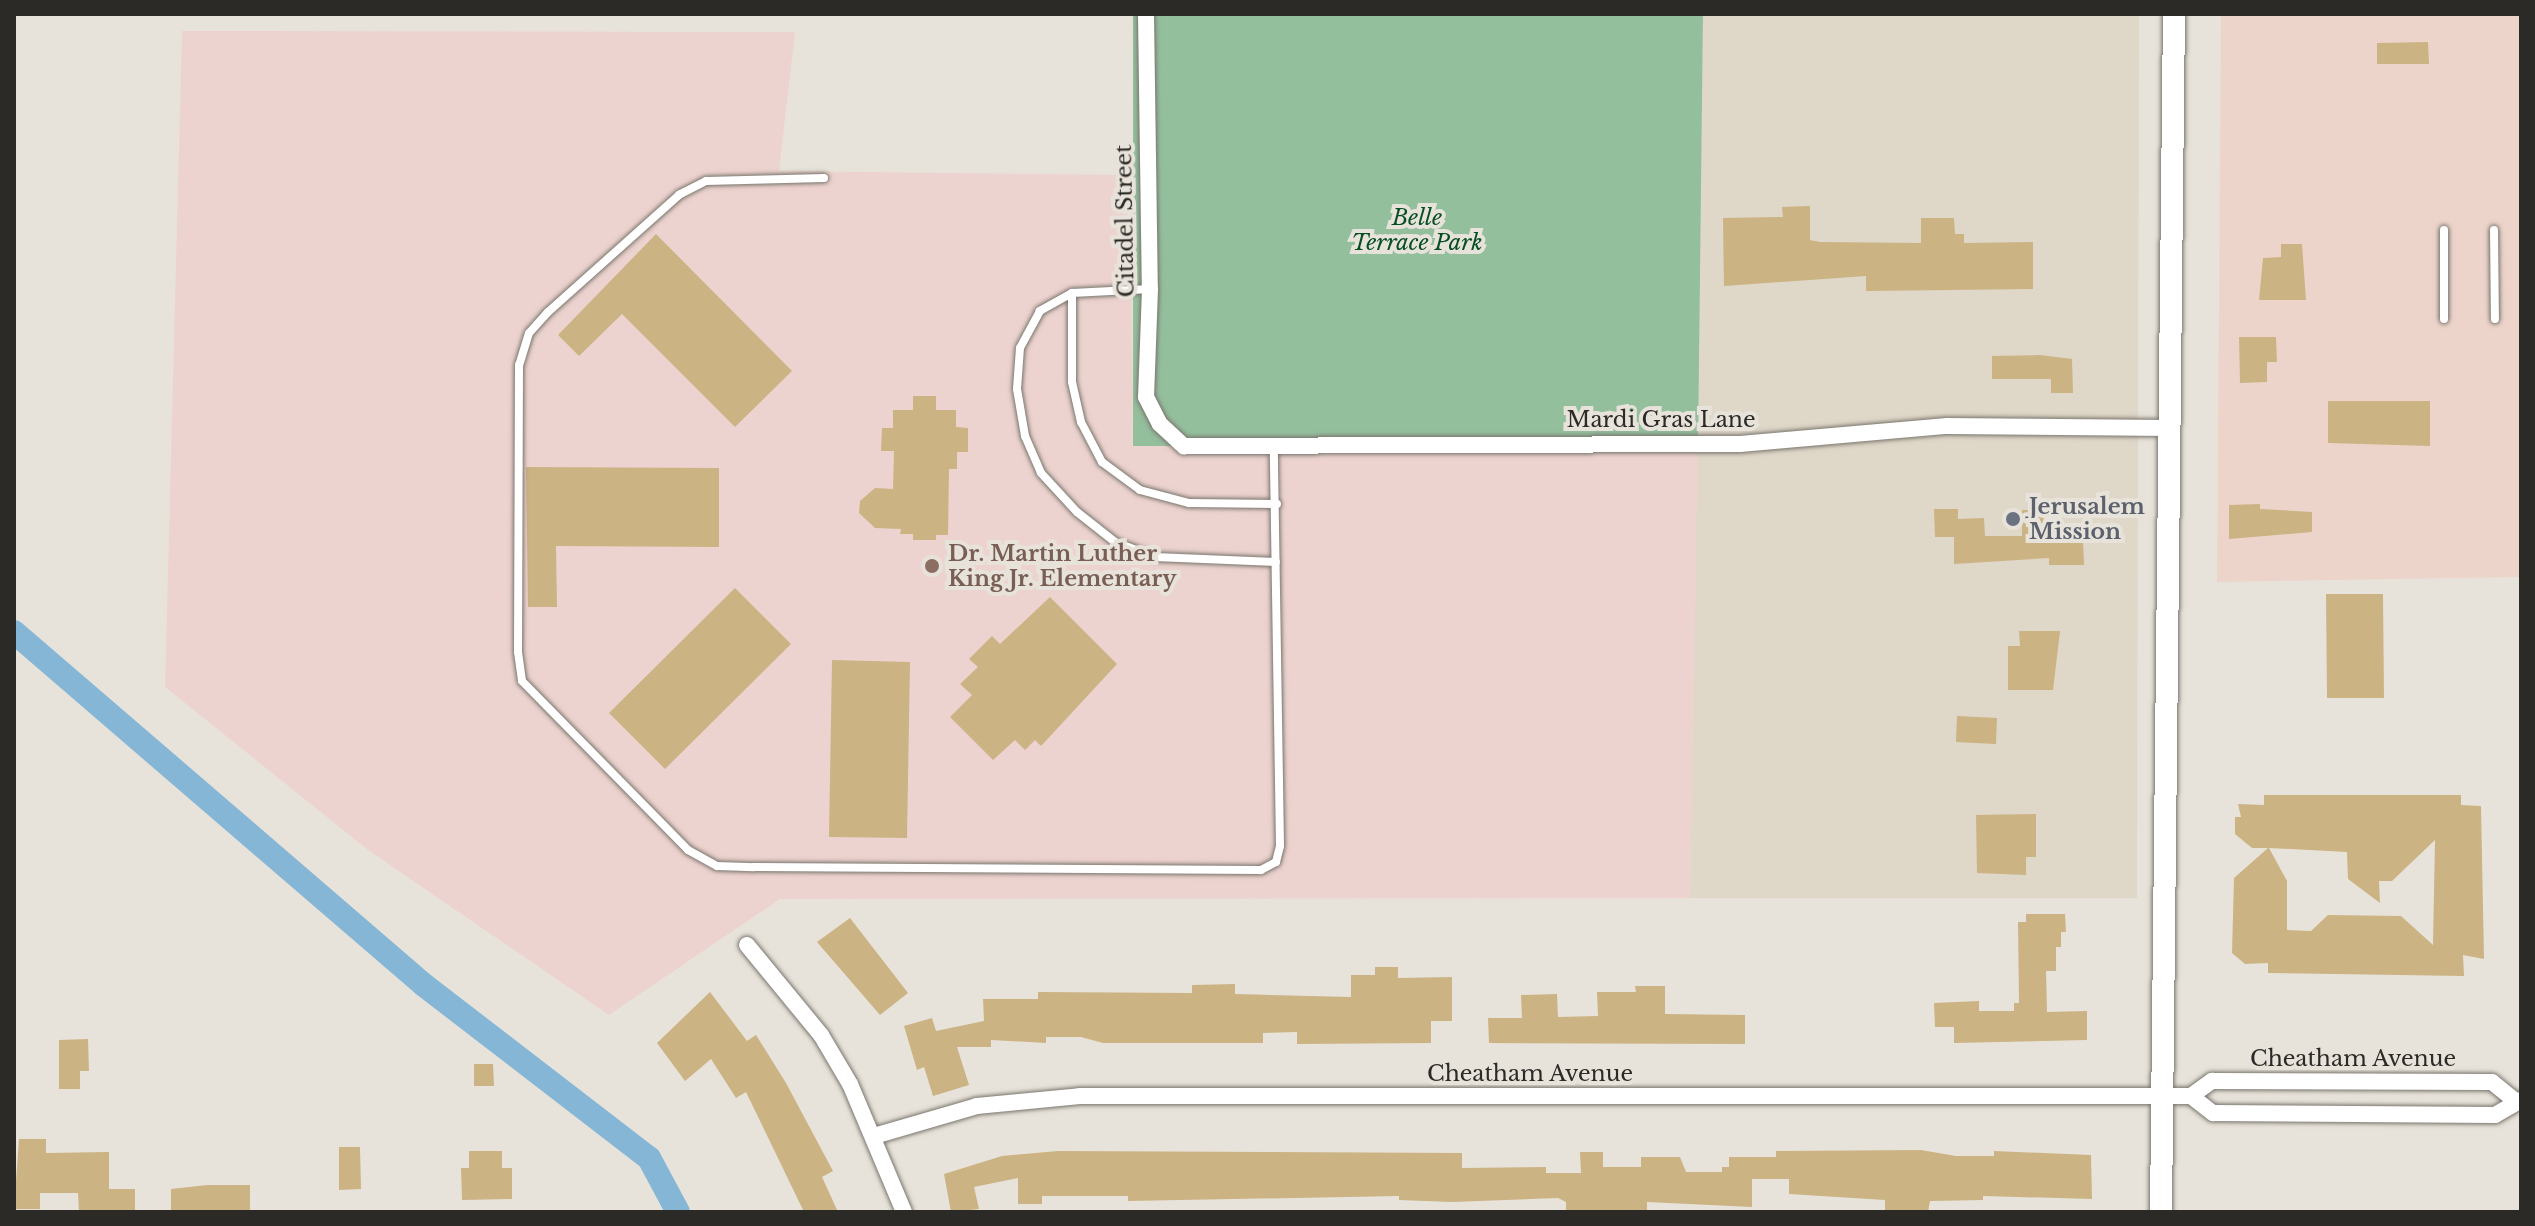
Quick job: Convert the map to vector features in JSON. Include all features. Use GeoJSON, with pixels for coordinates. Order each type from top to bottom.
{"type":"FeatureCollection","features":[{"type":"Feature","properties":{"kind":"street","name":"Citadel Street"},"geometry":{"type":"LineString","coordinates":[[1146,14],[1150,289],[1146,397],[1160,424]]}},
{"type":"Feature","properties":{"kind":"street"},"geometry":{"type":"LineString","coordinates":[[2161,1212],[2174,14]]}},
{"type":"Feature","properties":{"kind":"street","name":"Mardi Gras Lane"},"geometry":{"type":"LineString","coordinates":[[1160,424],[1184,446],[1274,442],[1740,444],[1947,426],[2171,428]]}},
{"type":"Feature","properties":{"kind":"street"},"geometry":{"type":"LineString","coordinates":[[747,945],[821,1035],[874,1136],[904,1212]]}},
{"type":"Feature","properties":{"kind":"street","name":"Cheatham Avenue"},"geometry":{"type":"LineString","coordinates":[[874,1136],[977,1106],[1080,1096],[2191,1096],[2212,1081],[2492,1082],[2517,1100],[2495,1115],[2213,1113],[2191,1096]]}},
{"type":"Feature","properties":{"kind":"lane"},"geometry":{"type":"LineString","coordinates":[[824,178],[706,181],[679,195],[548,312],[529,333],[519,365],[518,636],[522,681],[688,850],[717,866],[754,867],[1261,870],[1276,862],[1280,846],[1274,442]]}},
{"type":"Feature","properties":{"kind":"lane"},"geometry":{"type":"LineString","coordinates":[[2444,230],[2444,319]]}},
{"type":"Feature","properties":{"kind":"lane"},"geometry":{"type":"LineString","coordinates":[[2494,230],[2495,319]]}},
{"type":"Feature","properties":{"kind":"lane"},"geometry":{"type":"LineString","coordinates":[[1150,289],[1072,293],[1040,311],[1020,348],[1017,389],[1025,436],[1041,473],[1077,512],[1115,542],[1167,558],[1276,562]]}},
{"type":"Feature","properties":{"kind":"lane"},"geometry":{"type":"LineString","coordinates":[[1072,293],[1072,382],[1081,422],[1102,462],[1140,490],[1189,503],[1277,504]]}},
{"type":"Feature","properties":{"kind":"shaded area"},"geometry":{"type":"Polygon","coordinates":[[[1703,14],[2139,14],[2137,898],[1690,898],[1703,14]]]}},
{"type":"Feature","properties":{"kind":"shaded area"},"geometry":{"type":"Polygon","coordinates":[[[2221,14],[2521,14],[2521,577],[2217,582],[2221,14]]]}},
{"type":"Feature","properties":{"kind":"shaded area","name":"Dr. Martin Luther King Jr. Elementary"},"geometry":{"type":"Polygon","coordinates":[[[182,31],[795,32],[779,171],[1131,175],[1133,446],[1698,446],[1690,898],[780,899],[609,1015],[368,850],[165,687],[182,31]]]}},
{"type":"Feature","properties":{"kind":"green space","name":"Belle Terrace Park"},"geometry":{"type":"Polygon","coordinates":[[[1133,14],[1703,14],[1698,446],[1133,446],[1133,14]]]}},
{"type":"Feature","properties":{"kind":"building"},"geometry":{"type":"Polygon","coordinates":[[[2428,42],[2429,64],[2377,64],[2377,43],[2428,42]]]}},
{"type":"Feature","properties":{"kind":"building"},"geometry":{"type":"Polygon","coordinates":[[[1810,206],[1810,240],[1820,242],[1921,243],[1921,218],[1954,218],[1955,234],[1964,234],[1964,243],[2033,242],[2033,289],[1866,291],[1866,276],[1724,286],[1723,218],[1783,217],[1782,207],[1810,206]]]}},
{"type":"Feature","properties":{"kind":"building"},"geometry":{"type":"Polygon","coordinates":[[[656,234],[792,371],[735,427],[622,314],[579,356],[558,335],[656,234]]]}},
{"type":"Feature","properties":{"kind":"building"},"geometry":{"type":"Polygon","coordinates":[[[2281,244],[2302,244],[2306,300],[2259,300],[2263,258],[2281,257],[2281,244]]]}},
{"type":"Feature","properties":{"kind":"building"},"geometry":{"type":"Polygon","coordinates":[[[2239,337],[2276,337],[2277,362],[2267,362],[2267,382],[2240,383],[2239,337]]]}},
{"type":"Feature","properties":{"kind":"building"},"geometry":{"type":"Polygon","coordinates":[[[2040,355],[2072,359],[2073,393],[2051,393],[2051,379],[1992,379],[1992,356],[2040,355]]]}},
{"type":"Feature","properties":{"kind":"building"},"geometry":{"type":"Polygon","coordinates":[[[913,396],[936,396],[936,410],[956,410],[956,427],[968,428],[968,452],[957,452],[957,469],[949,469],[948,535],[936,535],[936,540],[913,540],[913,534],[900,534],[901,529],[875,528],[859,513],[860,501],[875,488],[893,489],[894,451],[881,451],[882,428],[893,428],[893,410],[913,410],[913,396]]]}},
{"type":"Feature","properties":{"kind":"building"},"geometry":{"type":"Polygon","coordinates":[[[2328,401],[2430,401],[2430,446],[2328,443],[2328,401]]]}},
{"type":"Feature","properties":{"kind":"building"},"geometry":{"type":"Polygon","coordinates":[[[526,467],[719,468],[719,547],[556,546],[557,607],[528,607],[526,467]]]}},
{"type":"Feature","properties":{"kind":"building"},"geometry":{"type":"Polygon","coordinates":[[[2260,504],[2260,509],[2312,512],[2312,532],[2229,539],[2229,505],[2260,504]]]}},
{"type":"Feature","properties":{"kind":"building"},"geometry":{"type":"Polygon","coordinates":[[[1934,509],[1958,509],[1958,519],[1984,518],[1985,536],[2022,536],[2022,510],[2053,510],[2053,537],[2083,541],[2084,565],[2049,565],[2049,558],[1954,564],[1954,537],[1935,537],[1934,509]]]}},
{"type":"Feature","properties":{"kind":"building"},"geometry":{"type":"Polygon","coordinates":[[[735,588],[791,644],[665,769],[609,713],[735,588]]]}},
{"type":"Feature","properties":{"kind":"building"},"geometry":{"type":"Polygon","coordinates":[[[2326,594],[2383,594],[2384,698],[2327,698],[2326,594]]]}},
{"type":"Feature","properties":{"kind":"building"},"geometry":{"type":"Polygon","coordinates":[[[1050,597],[1117,664],[1041,746],[1035,740],[1025,750],[1015,740],[993,760],[950,717],[972,695],[960,684],[978,667],[969,659],[992,636],[1000,644],[1050,597]]]}},
{"type":"Feature","properties":{"kind":"building"},"geometry":{"type":"Polygon","coordinates":[[[2019,631],[2060,631],[2053,690],[2008,690],[2008,646],[2020,646],[2019,631]]]}},
{"type":"Feature","properties":{"kind":"building"},"geometry":{"type":"Polygon","coordinates":[[[832,660],[910,662],[907,838],[829,837],[832,660]]]}},
{"type":"Feature","properties":{"kind":"building"},"geometry":{"type":"Polygon","coordinates":[[[1957,716],[1997,718],[1996,744],[1956,742],[1957,716]]]}},
{"type":"Feature","properties":{"kind":"building"},"geometry":{"type":"Polygon","coordinates":[[[2264,795],[2461,795],[2461,805],[2481,806],[2484,959],[2463,955],[2464,976],[2268,973],[2268,963],[2245,964],[2232,953],[2234,878],[2268,848],[2252,848],[2235,834],[2235,817],[2241,817],[2238,804],[2264,805],[2264,795]],[[2435,840],[2392,881],[2379,881],[2380,903],[2348,879],[2347,852],[2269,848],[2287,881],[2287,930],[2311,931],[2328,915],[2401,916],[2433,945],[2435,840]]]}},
{"type":"Feature","properties":{"kind":"building"},"geometry":{"type":"Polygon","coordinates":[[[2036,814],[2036,857],[2026,857],[2026,875],[1977,873],[1976,815],[2036,814]]]}},
{"type":"Feature","properties":{"kind":"building"},"geometry":{"type":"Polygon","coordinates":[[[2026,914],[2065,914],[2066,932],[2061,932],[2061,947],[2056,947],[2056,971],[2046,971],[2047,1012],[2087,1011],[2087,1040],[1954,1043],[1954,1027],[1935,1027],[1934,1003],[1979,1001],[1979,1011],[2014,1011],[2014,1003],[2019,1003],[2018,922],[2026,922],[2026,914]]]}},
{"type":"Feature","properties":{"kind":"building"},"geometry":{"type":"Polygon","coordinates":[[[850,918],[908,993],[880,1015],[817,942],[850,918]]]}},
{"type":"Feature","properties":{"kind":"building"},"geometry":{"type":"Polygon","coordinates":[[[1375,967],[1398,967],[1398,978],[1452,977],[1452,1021],[1431,1021],[1431,1043],[1297,1044],[1297,1032],[1263,1033],[1263,1043],[1103,1043],[1081,1037],[1046,1037],[1046,1043],[991,1040],[991,1047],[957,1047],[969,1085],[933,1096],[924,1067],[917,1070],[904,1026],[932,1018],[936,1031],[984,1021],[983,999],[1038,999],[1038,992],[1192,993],[1192,985],[1235,984],[1235,994],[1351,997],[1351,975],[1375,975],[1375,967]]]}},
{"type":"Feature","properties":{"kind":"building"},"geometry":{"type":"Polygon","coordinates":[[[1635,986],[1665,986],[1665,1014],[1745,1015],[1745,1044],[1489,1043],[1488,1018],[1522,1018],[1521,995],[1557,994],[1558,1017],[1598,1016],[1597,992],[1636,992],[1635,986]]]}},
{"type":"Feature","properties":{"kind":"building"},"geometry":{"type":"Polygon","coordinates":[[[710,992],[747,1041],[756,1035],[786,1083],[833,1171],[822,1177],[838,1212],[804,1212],[746,1092],[736,1098],[711,1059],[685,1081],[657,1043],[710,992]]]}},
{"type":"Feature","properties":{"kind":"building"},"geometry":{"type":"Polygon","coordinates":[[[88,1039],[89,1071],[80,1071],[80,1089],[59,1089],[59,1040],[88,1039]]]}},
{"type":"Feature","properties":{"kind":"building"},"geometry":{"type":"Polygon","coordinates":[[[474,1064],[493,1064],[494,1086],[474,1086],[474,1064]]]}},
{"type":"Feature","properties":{"kind":"building"},"geometry":{"type":"Polygon","coordinates":[[[19,1139],[46,1139],[46,1153],[109,1152],[109,1189],[135,1189],[135,1212],[79,1212],[78,1193],[40,1193],[40,1209],[14,1209],[19,1139]]]}},
{"type":"Feature","properties":{"kind":"building"},"geometry":{"type":"Polygon","coordinates":[[[339,1147],[360,1147],[361,1189],[339,1190],[339,1147]]]}},
{"type":"Feature","properties":{"kind":"building"},"geometry":{"type":"Polygon","coordinates":[[[1921,1150],[1956,1156],[1994,1156],[1994,1151],[2091,1155],[2092,1199],[1983,1196],[1983,1200],[1930,1201],[1928,1212],[1885,1212],[1885,1200],[1789,1194],[1789,1179],[1752,1179],[1752,1207],[1647,1202],[1647,1212],[1566,1212],[1566,1202],[1558,1198],[1452,1202],[1399,1200],[1399,1196],[1128,1201],[1128,1196],[1042,1196],[1042,1204],[1018,1204],[1018,1178],[974,1187],[979,1209],[951,1212],[944,1174],[1002,1156],[1058,1151],[1462,1153],[1462,1168],[1546,1167],[1546,1173],[1581,1173],[1580,1152],[1603,1152],[1603,1167],[1641,1167],[1641,1157],[1680,1157],[1686,1172],[1722,1172],[1722,1167],[1729,1167],[1729,1157],[1776,1157],[1776,1151],[1921,1150]]]}},
{"type":"Feature","properties":{"kind":"building"},"geometry":{"type":"Polygon","coordinates":[[[469,1151],[502,1151],[502,1168],[512,1168],[512,1199],[462,1200],[461,1168],[469,1168],[469,1151]]]}},
{"type":"Feature","properties":{"kind":"building"},"geometry":{"type":"Polygon","coordinates":[[[250,1185],[250,1212],[171,1212],[171,1189],[250,1185]]]}},
{"type":"Feature","properties":{"kind":"waterway"},"geometry":{"type":"LineString","coordinates":[[14,632],[424,985],[649,1158],[678,1212]]}},
{"type":"Feature","properties":{"kind":"place","name":"Jerusalem Mission"},"geometry":{"type":"Point","coordinates":[2013,519]}},
{"type":"Feature","properties":{"kind":"place","name":"Dr. Martin Luther King Jr. Elementary"},"geometry":{"type":"Point","coordinates":[932,566]}}]}
